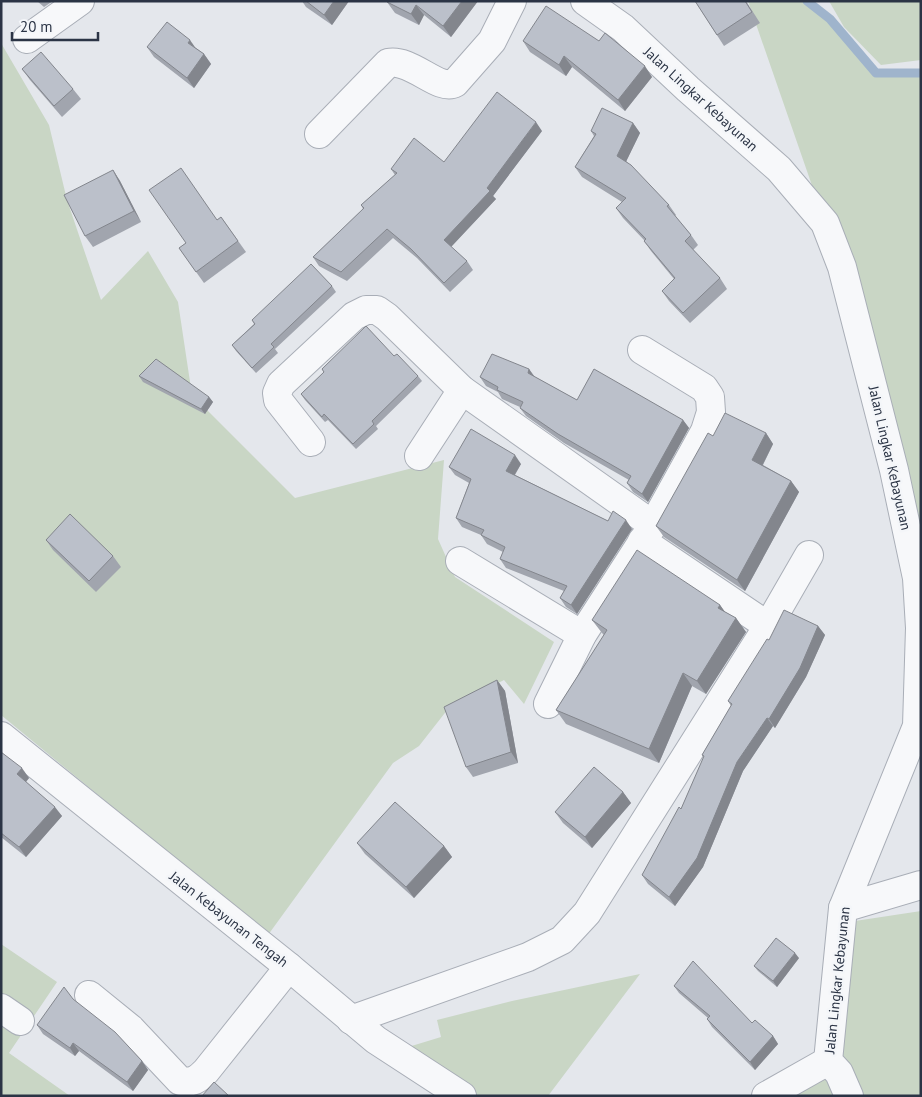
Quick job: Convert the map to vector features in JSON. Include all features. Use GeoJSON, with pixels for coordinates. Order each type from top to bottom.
{"type":"FeatureCollection","features":[{"type":"Feature","properties":{"kind":"street"},"geometry":{"type":"LineString","coordinates":[[27,39],[80,1]]}},
{"type":"Feature","properties":{"kind":"street"},"geometry":{"type":"LineString","coordinates":[[319,134],[388,63],[404,63],[444,84],[455,83],[492,40],[512,1]]}},
{"type":"Feature","properties":{"kind":"street","name":"Jalan Lingkar Kebayunan"},"geometry":{"type":"LineString","coordinates":[[585,1],[623,28],[688,89],[779,169],[825,223],[842,266],[896,479],[917,578],[920,628],[917,726],[843,908],[828,1061],[839,1073],[849,1096]]}},
{"type":"Feature","properties":{"kind":"street"},"geometry":{"type":"LineString","coordinates":[[311,442],[278,400],[277,393],[281,384],[354,316],[366,310],[377,310],[387,316],[462,390],[768,626]]}},
{"type":"Feature","properties":{"kind":"street"},"geometry":{"type":"LineString","coordinates":[[548,704],[582,635],[647,533],[705,431],[711,412],[710,397],[704,388],[642,350]]}},
{"type":"Feature","properties":{"kind":"street"},"geometry":{"type":"LineString","coordinates":[[419,456],[462,390]]}},
{"type":"Feature","properties":{"kind":"street"},"geometry":{"type":"LineString","coordinates":[[351,1020],[528,957],[562,940],[588,913],[768,626],[808,555]]}},
{"type":"Feature","properties":{"kind":"street"},"geometry":{"type":"LineString","coordinates":[[460,561],[582,635]]}},
{"type":"Feature","properties":{"kind":"street","name":"Jalan Kebayunan Tengah"},"geometry":{"type":"LineString","coordinates":[[1,736],[289,967],[351,1020],[373,1043],[462,1096]]}},
{"type":"Feature","properties":{"kind":"street"},"geometry":{"type":"LineString","coordinates":[[843,908],[921,885]]}},
{"type":"Feature","properties":{"kind":"street"},"geometry":{"type":"LineString","coordinates":[[88,995],[131,1029],[180,1081],[190,1082],[197,1081],[206,1071],[289,967]]}},
{"type":"Feature","properties":{"kind":"street"},"geometry":{"type":"LineString","coordinates":[[766,1096],[828,1061]]}},
{"type":"Feature","properties":{"kind":"green space"},"geometry":{"type":"Polygon","coordinates":[[[748,1],[807,1],[830,19],[876,73],[921,73],[921,743],[859,904],[855,921],[921,911],[921,1096],[766,1096],[828,1061],[843,908],[917,726],[920,628],[825,223],[748,1]]]}},
{"type":"Feature","properties":{"kind":"green space"},"geometry":{"type":"Polygon","coordinates":[[[829,1],[921,1],[921,60],[881,65],[844,27],[829,1]]]}},
{"type":"Feature","properties":{"kind":"green space"},"geometry":{"type":"Polygon","coordinates":[[[1,43],[49,125],[67,200],[101,300],[148,251],[178,302],[192,395],[295,498],[444,460],[438,539],[455,577],[554,642],[524,704],[504,680],[448,709],[419,746],[393,763],[268,935],[1,715],[1,43]]]}},
{"type":"Feature","properties":{"kind":"green space"},"geometry":{"type":"Polygon","coordinates":[[[1,944],[57,982],[9,1053],[70,1096],[1,1096],[1,944]]]}},
{"type":"Feature","properties":{"kind":"green space"},"geometry":{"type":"Polygon","coordinates":[[[640,974],[548,1096],[477,1096],[405,1048],[441,1037],[437,1020],[512,1001],[640,974]]]}},
{"type":"Feature","properties":{"kind":"building"},"geometry":{"type":"Polygon","coordinates":[[[306,1],[334,1],[324,15],[306,1]]]}},
{"type":"Feature","properties":{"kind":"building"},"geometry":{"type":"Polygon","coordinates":[[[388,1],[462,1],[443,26],[416,5],[411,14],[388,1]]]}},
{"type":"Feature","properties":{"kind":"building"},"geometry":{"type":"Polygon","coordinates":[[[695,1],[745,1],[752,12],[717,35],[695,1]]]}},
{"type":"Feature","properties":{"kind":"building"},"geometry":{"type":"Polygon","coordinates":[[[546,6],[599,41],[605,33],[645,66],[618,100],[564,56],[559,65],[523,41],[546,6]]]}},
{"type":"Feature","properties":{"kind":"building"},"geometry":{"type":"Polygon","coordinates":[[[167,22],[190,40],[188,43],[204,54],[187,78],[147,47],[167,22]]]}},
{"type":"Feature","properties":{"kind":"building"},"geometry":{"type":"Polygon","coordinates":[[[41,52],[73,89],[54,106],[22,69],[41,52]]]}},
{"type":"Feature","properties":{"kind":"building"},"geometry":{"type":"Polygon","coordinates":[[[497,92],[536,122],[487,188],[490,191],[444,240],[467,261],[444,283],[411,249],[387,229],[341,272],[313,257],[364,208],[361,205],[397,173],[391,169],[414,138],[444,162],[497,92]]]}},
{"type":"Feature","properties":{"kind":"building"},"geometry":{"type":"Polygon","coordinates":[[[602,108],[633,123],[617,156],[631,165],[669,205],[667,206],[691,235],[685,241],[720,278],[683,313],[662,291],[675,278],[644,241],[646,239],[616,208],[626,198],[575,167],[596,134],[591,131],[602,108]]]}},
{"type":"Feature","properties":{"kind":"building"},"geometry":{"type":"Polygon","coordinates":[[[181,168],[217,220],[221,217],[238,241],[196,272],[179,248],[186,243],[149,190],[181,168]]]}},
{"type":"Feature","properties":{"kind":"building"},"geometry":{"type":"Polygon","coordinates":[[[113,170],[134,211],[85,236],[64,195],[113,170]]]}},
{"type":"Feature","properties":{"kind":"building"},"geometry":{"type":"Polygon","coordinates":[[[311,264],[332,286],[271,344],[274,347],[252,368],[232,345],[255,324],[252,320],[311,264]]]}},
{"type":"Feature","properties":{"kind":"building"},"geometry":{"type":"Polygon","coordinates":[[[366,326],[394,356],[397,354],[418,376],[372,421],[374,424],[353,444],[324,414],[322,417],[301,394],[324,372],[322,369],[366,326]]]}},
{"type":"Feature","properties":{"kind":"building"},"geometry":{"type":"Polygon","coordinates":[[[492,354],[529,369],[528,373],[577,400],[594,369],[683,420],[642,494],[627,483],[631,476],[558,434],[520,408],[523,402],[497,390],[498,387],[480,377],[492,354]]]}},
{"type":"Feature","properties":{"kind":"building"},"geometry":{"type":"Polygon","coordinates":[[[156,359],[209,397],[201,409],[139,376],[156,359]]]}},
{"type":"Feature","properties":{"kind":"building"},"geometry":{"type":"Polygon","coordinates":[[[725,413],[766,433],[752,460],[791,481],[737,580],[656,526],[708,433],[713,436],[725,413]]]}},
{"type":"Feature","properties":{"kind":"building"},"geometry":{"type":"Polygon","coordinates":[[[471,429],[515,455],[506,471],[608,521],[613,511],[626,520],[571,605],[560,598],[567,586],[500,559],[505,547],[481,535],[484,530],[456,518],[471,479],[449,467],[471,429]]]}},
{"type":"Feature","properties":{"kind":"building"},"geometry":{"type":"Polygon","coordinates":[[[70,514],[113,556],[89,581],[46,540],[70,514]]]}},
{"type":"Feature","properties":{"kind":"building"},"geometry":{"type":"Polygon","coordinates":[[[637,550],[720,605],[718,608],[736,618],[697,681],[683,673],[649,749],[556,710],[607,630],[592,620],[637,550]]]}},
{"type":"Feature","properties":{"kind":"building"},"geometry":{"type":"Polygon","coordinates":[[[784,610],[818,626],[800,668],[769,719],[767,718],[737,762],[697,858],[669,897],[642,875],[679,807],[681,809],[704,756],[702,755],[732,704],[728,701],[767,639],[769,640],[784,610]]]}},
{"type":"Feature","properties":{"kind":"building"},"geometry":{"type":"Polygon","coordinates":[[[497,680],[511,752],[466,767],[444,707],[497,680]]]}},
{"type":"Feature","properties":{"kind":"building"},"geometry":{"type":"Polygon","coordinates":[[[1,752],[22,768],[17,774],[55,807],[19,847],[1,833],[1,752]]]}},
{"type":"Feature","properties":{"kind":"building"},"geometry":{"type":"Polygon","coordinates":[[[594,767],[623,792],[585,837],[555,812],[594,767]]]}},
{"type":"Feature","properties":{"kind":"building"},"geometry":{"type":"Polygon","coordinates":[[[395,802],[444,846],[406,887],[357,843],[395,802]]]}},
{"type":"Feature","properties":{"kind":"building"},"geometry":{"type":"Polygon","coordinates":[[[776,938],[795,953],[773,981],[754,966],[776,938]]]}},
{"type":"Feature","properties":{"kind":"building"},"geometry":{"type":"Polygon","coordinates":[[[693,961],[752,1023],[755,1020],[773,1036],[750,1062],[707,1019],[710,1016],[674,986],[693,961]]]}},
{"type":"Feature","properties":{"kind":"building"},"geometry":{"type":"Polygon","coordinates":[[[64,987],[73,999],[115,1032],[142,1061],[127,1082],[73,1043],[70,1048],[37,1025],[64,987]]]}},
{"type":"Feature","properties":{"kind":"building"},"geometry":{"type":"Polygon","coordinates":[[[214,1082],[229,1096],[202,1096],[214,1082]]]}},
{"type":"Feature","properties":{"kind":"waterway"},"geometry":{"type":"LineString","coordinates":[[807,1],[830,19],[876,73],[921,73]]}}]}
